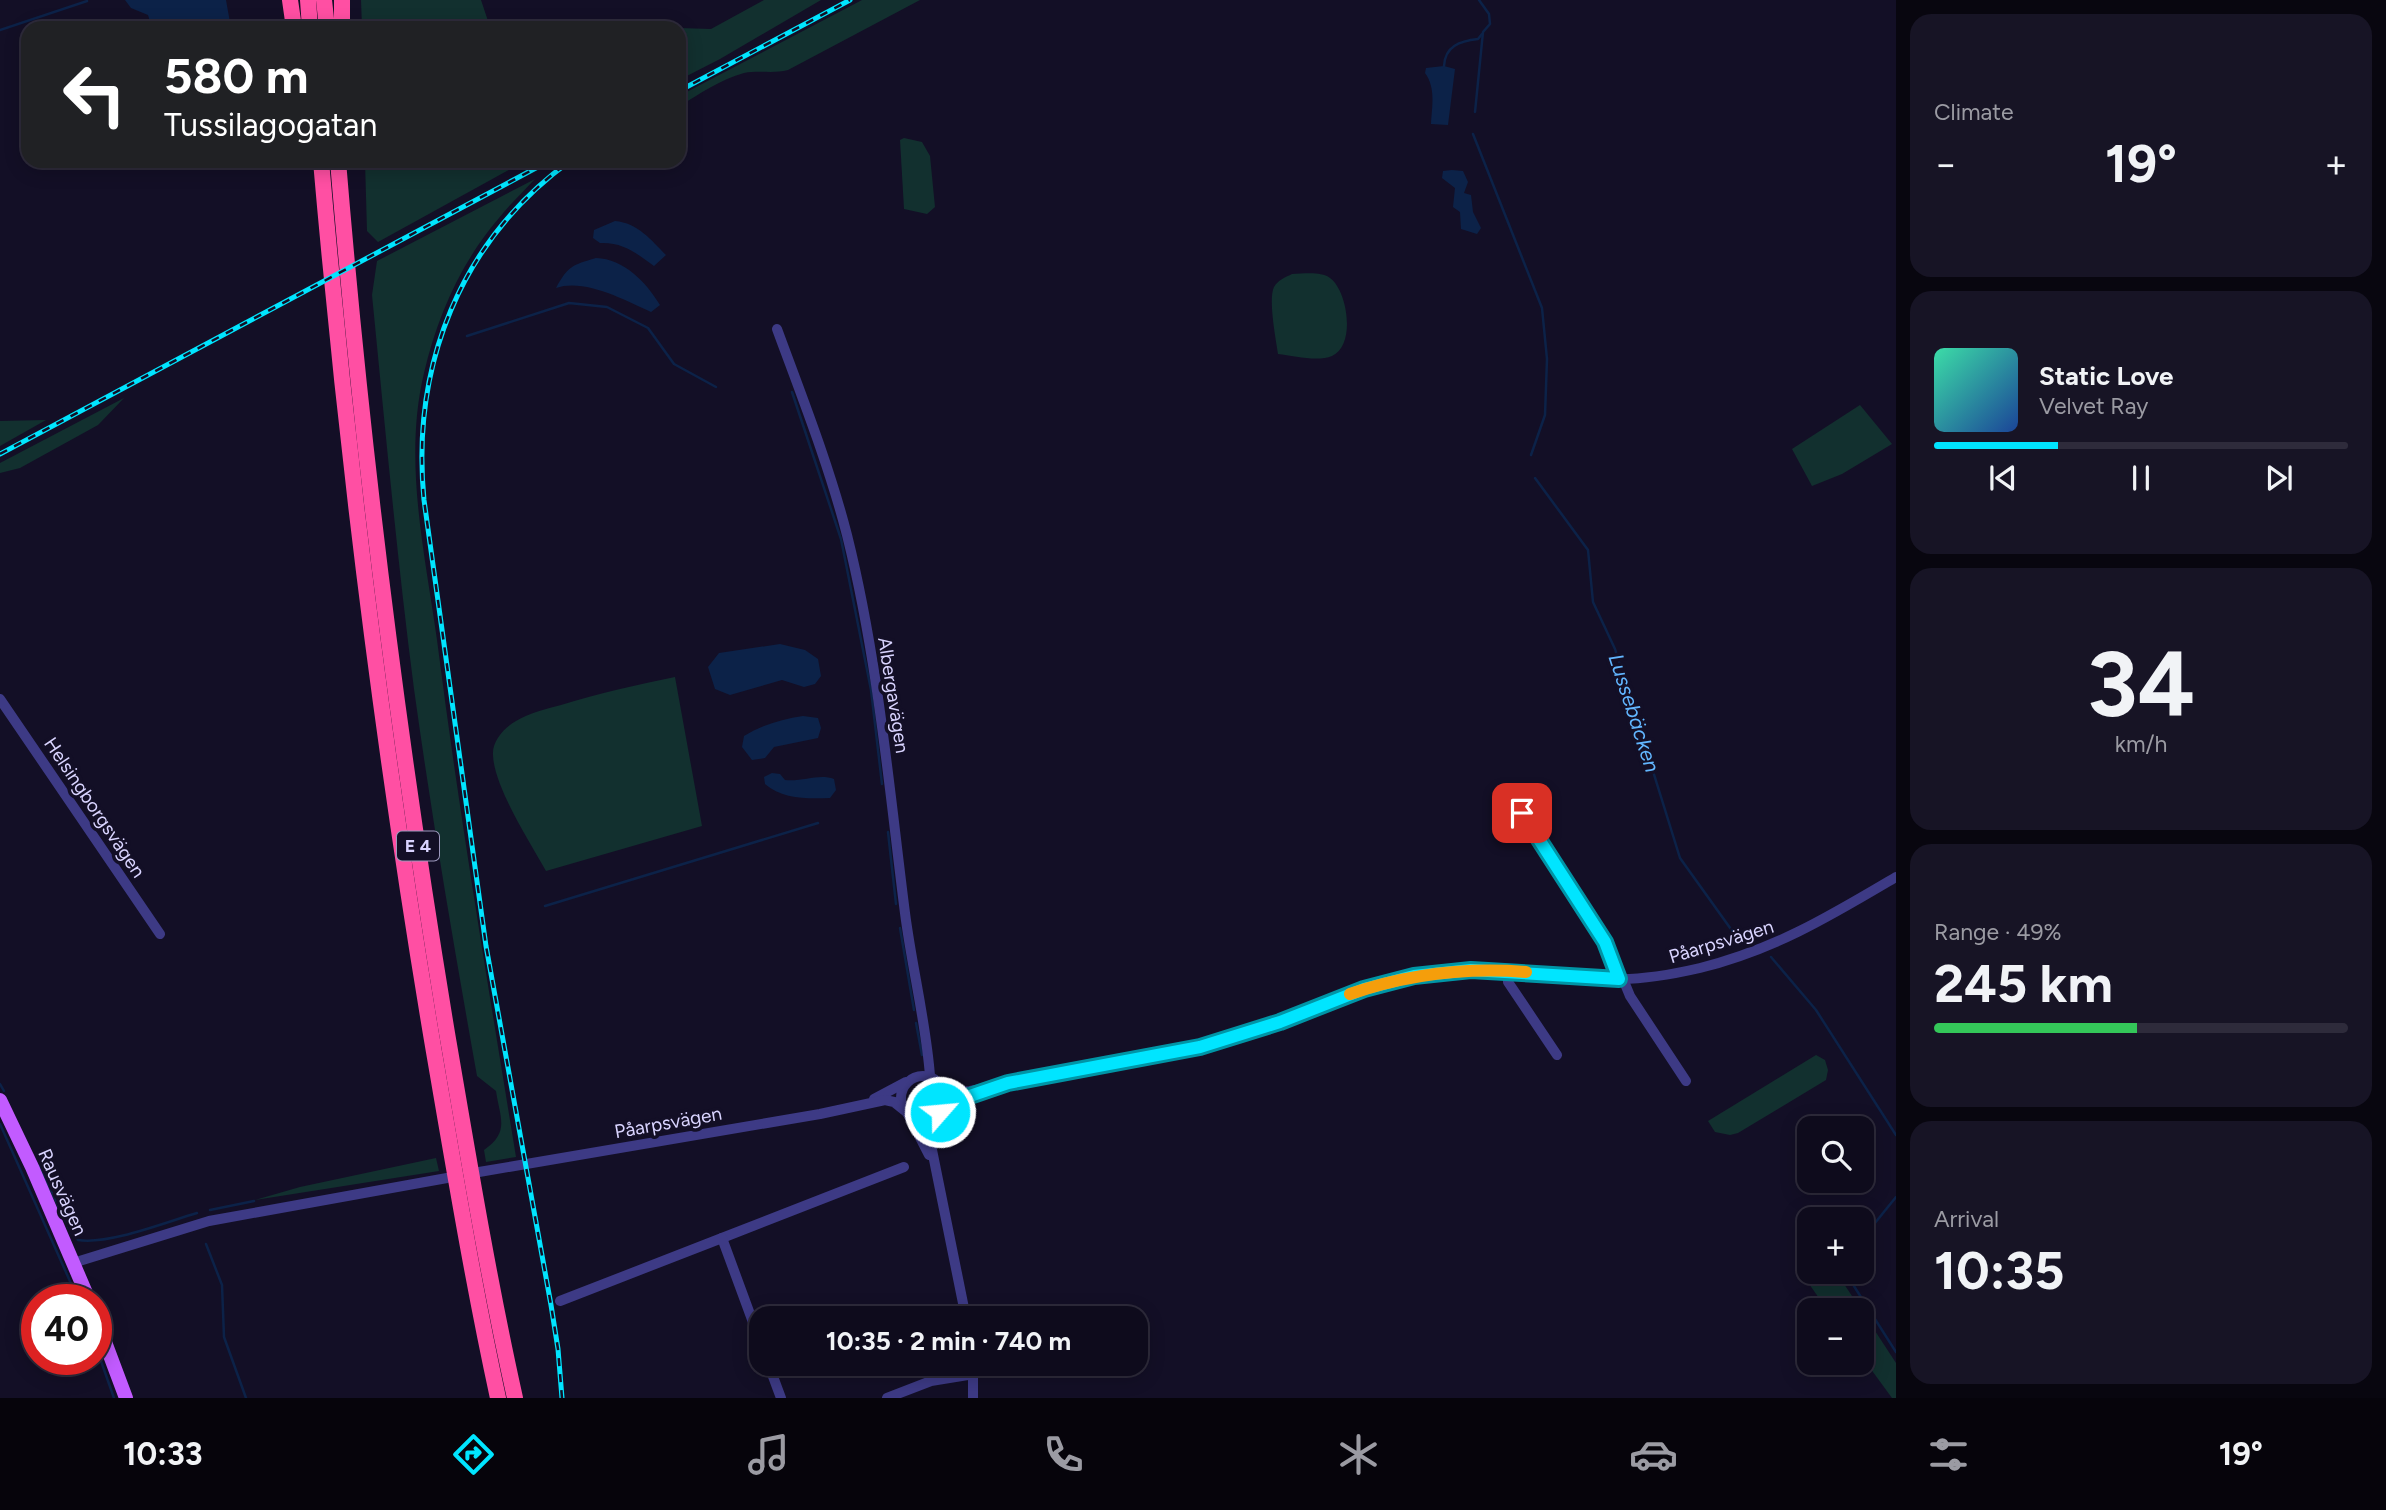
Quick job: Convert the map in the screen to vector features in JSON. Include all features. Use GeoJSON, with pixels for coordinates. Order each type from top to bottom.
{"type":"FeatureCollection","features":[{"type":"Feature","properties":{"kind":"highway"},"geometry":{"type":"LineString","coordinates":[[290,0],[293,21]]}},
{"type":"Feature","properties":{"kind":"highway"},"geometry":{"type":"LineString","coordinates":[[308,0],[310,21]]}},
{"type":"Feature","properties":{"kind":"highway"},"geometry":{"type":"LineString","coordinates":[[324,0],[326,21]]}},
{"type":"Feature","properties":{"kind":"highway"},"geometry":{"type":"LineString","coordinates":[[342,0],[342,21]]}},
{"type":"Feature","properties":{"kind":"highway","name":"E 4"},"geometry":{"type":"LineString","coordinates":[[320,168],[360,544],[398,829],[454,1166],[498,1398]]}},
{"type":"Feature","properties":{"kind":"highway","name":"E 4"},"geometry":{"type":"LineString","coordinates":[[339,168],[366,460],[411,802],[464,1134],[515,1398]]}},
{"type":"Feature","properties":{"kind":"main road","name":"Rausvägen"},"geometry":{"type":"LineString","coordinates":[[0,1100],[82,1284]]}},
{"type":"Feature","properties":{"kind":"main road"},"geometry":{"type":"LineString","coordinates":[[112,1361],[126,1398]]}},
{"type":"Feature","properties":{"kind":"street","name":"Albergavägen"},"geometry":{"type":"LineString","coordinates":[[777,329],[827,468],[847,535],[858,588],[877,687],[905,915],[930,1076]]}},
{"type":"Feature","properties":{"kind":"street","name":"Helsingborgsvägen"},"geometry":{"type":"LineString","coordinates":[[0,699],[160,934]]}},
{"type":"Feature","properties":{"kind":"street"},"geometry":{"type":"LineString","coordinates":[[1510,806],[1525,816],[1605,942],[1630,996],[1686,1081]]}},
{"type":"Feature","properties":{"kind":"street","name":"Påarpsvägen"},"geometry":{"type":"LineString","coordinates":[[943,1087],[948,1091],[958,1092],[993,1087],[1200,1047],[1290,1018],[1364,989],[1414,976],[1454,970],[1621,979],[1669,975],[1765,948],[1798,934],[1896,877]]}},
{"type":"Feature","properties":{"kind":"street"},"geometry":{"type":"LineString","coordinates":[[1508,971],[1508,982],[1557,1055]]}},
{"type":"Feature","properties":{"kind":"street"},"geometry":{"type":"LineString","coordinates":[[937,1173],[906,1112],[901,1094],[908,1080],[919,1076],[930,1076],[943,1087],[945,1100],[928,1131],[937,1173],[964,1306]]}},
{"type":"Feature","properties":{"kind":"street","name":"Påarpsvägen"},"geometry":{"type":"LineString","coordinates":[[861,1104],[908,1080]]}},
{"type":"Feature","properties":{"kind":"street","name":"Påarpsvägen"},"geometry":{"type":"LineString","coordinates":[[937,1114],[993,1087]]}},
{"type":"Feature","properties":{"kind":"street","name":"Påarpsvägen"},"geometry":{"type":"LineString","coordinates":[[479,1172],[888,1100],[898,1104],[906,1112]]}},
{"type":"Feature","properties":{"kind":"street"},"geometry":{"type":"LineString","coordinates":[[906,1112],[923,1120],[937,1114]]}},
{"type":"Feature","properties":{"kind":"street"},"geometry":{"type":"LineString","coordinates":[[560,1301],[904,1167]]}},
{"type":"Feature","properties":{"kind":"street"},"geometry":{"type":"LineString","coordinates":[[73,1263],[209,1221],[447,1178]]}},
{"type":"Feature","properties":{"kind":"street"},"geometry":{"type":"LineString","coordinates":[[722,1238],[749,1311]]}},
{"type":"Feature","properties":{"kind":"street"},"geometry":{"type":"LineString","coordinates":[[772,1376],[780,1398]]}},
{"type":"Feature","properties":{"kind":"street"},"geometry":{"type":"LineString","coordinates":[[887,1398],[931,1381],[953,1376]]}},
{"type":"Feature","properties":{"kind":"street"},"geometry":{"type":"LineString","coordinates":[[973,1376],[973,1398]]}},
{"type":"Feature","properties":{"kind":"green space"},"geometry":{"type":"Polygon","coordinates":[[[361,0],[481,0],[488,21],[362,21],[361,0]]]}},
{"type":"Feature","properties":{"kind":"green space"},"geometry":{"type":"Polygon","coordinates":[[[764,0],[821,0],[686,76],[686,28],[711,29],[764,0]]]}},
{"type":"Feature","properties":{"kind":"green space"},"geometry":{"type":"Polygon","coordinates":[[[862,0],[920,0],[788,70],[744,73],[711,87],[686,102],[686,92],[862,0]]]}},
{"type":"Feature","properties":{"kind":"green space"},"geometry":{"type":"Polygon","coordinates":[[[904,138],[922,142],[930,156],[935,207],[927,214],[904,209],[900,140],[904,138]]]}},
{"type":"Feature","properties":{"kind":"green space"},"geometry":{"type":"Polygon","coordinates":[[[365,168],[512,168],[378,242],[367,231],[365,168]]]}},
{"type":"Feature","properties":{"kind":"green space"},"geometry":{"type":"Polygon","coordinates":[[[535,179],[485,235],[452,291],[429,352],[418,406],[415,440],[422,540],[464,834],[516,1157],[486,1162],[484,1150],[497,1137],[501,1117],[496,1091],[477,1076],[436,835],[408,640],[372,295],[377,261],[535,179]]]}},
{"type":"Feature","properties":{"kind":"green space"},"geometry":{"type":"Polygon","coordinates":[[[1292,274],[1322,274],[1330,278],[1341,294],[1347,330],[1340,350],[1332,356],[1313,359],[1278,354],[1272,293],[1278,282],[1292,274]]]}},
{"type":"Feature","properties":{"kind":"green space"},"geometry":{"type":"Polygon","coordinates":[[[124,398],[98,425],[20,468],[0,473],[0,463],[124,398]]]}},
{"type":"Feature","properties":{"kind":"green space"},"geometry":{"type":"Polygon","coordinates":[[[1860,405],[1892,444],[1842,474],[1812,486],[1792,449],[1860,405]]]}},
{"type":"Feature","properties":{"kind":"green space"},"geometry":{"type":"Polygon","coordinates":[[[46,420],[0,446],[0,421],[46,420]]]}},
{"type":"Feature","properties":{"kind":"green space"},"geometry":{"type":"Polygon","coordinates":[[[675,677],[702,826],[546,871],[499,783],[493,750],[500,735],[516,721],[538,712],[675,677]]]}},
{"type":"Feature","properties":{"kind":"green space"},"geometry":{"type":"Polygon","coordinates":[[[1816,1055],[1825,1060],[1828,1070],[1826,1080],[1738,1133],[1730,1135],[1715,1132],[1708,1121],[1816,1055]]]}},
{"type":"Feature","properties":{"kind":"green space"},"geometry":{"type":"Polygon","coordinates":[[[436,1158],[439,1171],[255,1200],[300,1187],[436,1158]]]}},
{"type":"Feature","properties":{"kind":"green space"},"geometry":{"type":"Polygon","coordinates":[[[1809,1284],[1844,1284],[1853,1298],[1819,1298],[1809,1284]]]}},
{"type":"Feature","properties":{"kind":"green space"},"geometry":{"type":"Polygon","coordinates":[[[1874,1329],[1896,1363],[1896,1398],[1892,1398],[1874,1373],[1874,1329]]]}},
{"type":"Feature","properties":{"kind":"water"},"geometry":{"type":"Polygon","coordinates":[[[125,0],[226,0],[230,21],[150,21],[148,15],[131,8],[125,0]]]}},
{"type":"Feature","properties":{"kind":"water"},"geometry":{"type":"Polygon","coordinates":[[[1444,66],[1455,69],[1448,125],[1431,124],[1432,91],[1425,73],[1426,68],[1444,66]]]}},
{"type":"Feature","properties":{"kind":"water"},"geometry":{"type":"Polygon","coordinates":[[[1443,171],[1463,171],[1468,182],[1464,193],[1471,195],[1473,212],[1481,228],[1477,234],[1461,229],[1460,212],[1453,207],[1455,188],[1442,178],[1443,171]]]}},
{"type":"Feature","properties":{"kind":"water"},"geometry":{"type":"Polygon","coordinates":[[[615,221],[637,229],[666,255],[654,266],[629,249],[616,244],[600,243],[593,238],[594,230],[615,221]]]}},
{"type":"Feature","properties":{"kind":"water"},"geometry":{"type":"Polygon","coordinates":[[[596,258],[625,267],[648,288],[660,305],[651,312],[592,288],[556,288],[572,267],[596,258]]]}},
{"type":"Feature","properties":{"kind":"water"},"geometry":{"type":"Polygon","coordinates":[[[780,644],[805,650],[818,659],[821,676],[815,684],[804,687],[782,680],[730,695],[715,689],[708,667],[719,653],[780,644]]]}},
{"type":"Feature","properties":{"kind":"water"},"geometry":{"type":"Polygon","coordinates":[[[803,716],[818,718],[821,728],[818,738],[774,747],[765,758],[752,760],[742,747],[744,736],[751,732],[772,723],[803,716]]]}},
{"type":"Feature","properties":{"kind":"water"},"geometry":{"type":"Polygon","coordinates":[[[772,773],[780,774],[785,780],[828,777],[834,779],[836,790],[830,798],[804,798],[779,793],[765,784],[764,777],[772,773]]]}},
{"type":"Feature","properties":{"kind":"waterway","name":"Lussebäcken"},"geometry":{"type":"LineString","coordinates":[[1475,112],[1483,32],[1490,24],[1489,14],[1479,0]]}},
{"type":"Feature","properties":{"kind":"waterway"},"geometry":{"type":"LineString","coordinates":[[27,21],[87,1]]}},
{"type":"Feature","properties":{"kind":"waterway"},"geometry":{"type":"LineString","coordinates":[[0,30],[21,23]]}},
{"type":"Feature","properties":{"kind":"waterway"},"geometry":{"type":"LineString","coordinates":[[1444,66],[1450,49],[1465,41],[1478,39],[1482,34]]}},
{"type":"Feature","properties":{"kind":"waterway","name":"Lussebäcken"},"geometry":{"type":"LineString","coordinates":[[1473,134],[1542,308],[1547,359],[1545,415],[1531,455]]}},
{"type":"Feature","properties":{"kind":"waterway"},"geometry":{"type":"LineString","coordinates":[[467,336],[569,303],[607,307],[648,328],[674,364],[716,387]]}},
{"type":"Feature","properties":{"kind":"waterway"},"geometry":{"type":"LineString","coordinates":[[792,392],[841,539],[871,690],[882,784]]}},
{"type":"Feature","properties":{"kind":"waterway","name":"Lussebäcken"},"geometry":{"type":"LineString","coordinates":[[1535,478],[1588,550],[1593,602],[1615,649],[1680,858],[1733,932],[1746,944]]}},
{"type":"Feature","properties":{"kind":"waterway"},"geometry":{"type":"LineString","coordinates":[[545,906],[818,823]]}},
{"type":"Feature","properties":{"kind":"waterway"},"geometry":{"type":"LineString","coordinates":[[888,832],[896,904]]}},
{"type":"Feature","properties":{"kind":"waterway"},"geometry":{"type":"LineString","coordinates":[[900,928],[914,1010]]}},
{"type":"Feature","properties":{"kind":"waterway","name":"Lussebäcken"},"geometry":{"type":"LineString","coordinates":[[1771,957],[1816,1010],[1896,1135]]}},
{"type":"Feature","properties":{"kind":"waterway"},"geometry":{"type":"LineString","coordinates":[[916,1023],[922,1055]]}},
{"type":"Feature","properties":{"kind":"waterway"},"geometry":{"type":"LineString","coordinates":[[0,1084],[4,1091]]}},
{"type":"Feature","properties":{"kind":"waterway"},"geometry":{"type":"LineString","coordinates":[[0,1124],[71,1284]]}},
{"type":"Feature","properties":{"kind":"waterway"},"geometry":{"type":"LineString","coordinates":[[39,1166],[71,1232],[78,1240],[91,1241],[121,1236],[197,1213]]}},
{"type":"Feature","properties":{"kind":"waterway","name":"Lussebäcken"},"geometry":{"type":"LineString","coordinates":[[1874,1224],[1896,1197]]}},
{"type":"Feature","properties":{"kind":"waterway"},"geometry":{"type":"LineString","coordinates":[[210,1210],[254,1201]]}},
{"type":"Feature","properties":{"kind":"waterway"},"geometry":{"type":"LineString","coordinates":[[206,1244],[222,1285],[224,1337],[246,1398]]}},
{"type":"Feature","properties":{"kind":"waterway","name":"Lussebäcken"},"geometry":{"type":"LineString","coordinates":[[1853,1284],[1896,1352]]}},
{"type":"Feature","properties":{"kind":"waterway"},"geometry":{"type":"LineString","coordinates":[[106,1375],[114,1398]]}},
{"type":"Feature","properties":{"kind":"railway"},"geometry":{"type":"LineString","coordinates":[[686,87],[850,0]]}},
{"type":"Feature","properties":{"kind":"railway"},"geometry":{"type":"LineString","coordinates":[[0,454],[536,168]]}},
{"type":"Feature","properties":{"kind":"railway"},"geometry":{"type":"LineString","coordinates":[[562,168],[532,193],[499,229],[472,268],[451,310],[435,355],[426,402],[422,450],[424,500],[486,946],[551,1305],[562,1398]]}},
{"type":"Feature","properties":{"kind":"slow traffic"},"geometry":{"type":"LineString","coordinates":[[1350,994],[1392,981],[1438,972],[1526,972]]}},
{"type":"Feature","properties":{"kind":"route"},"geometry":{"type":"LineString","coordinates":[[940,1112],[970,1096],[1008,1083],[1173,1054],[1233,1038],[1364,989],[1414,976],[1471,970],[1619,979],[1605,942],[1522,813]]}}]}
